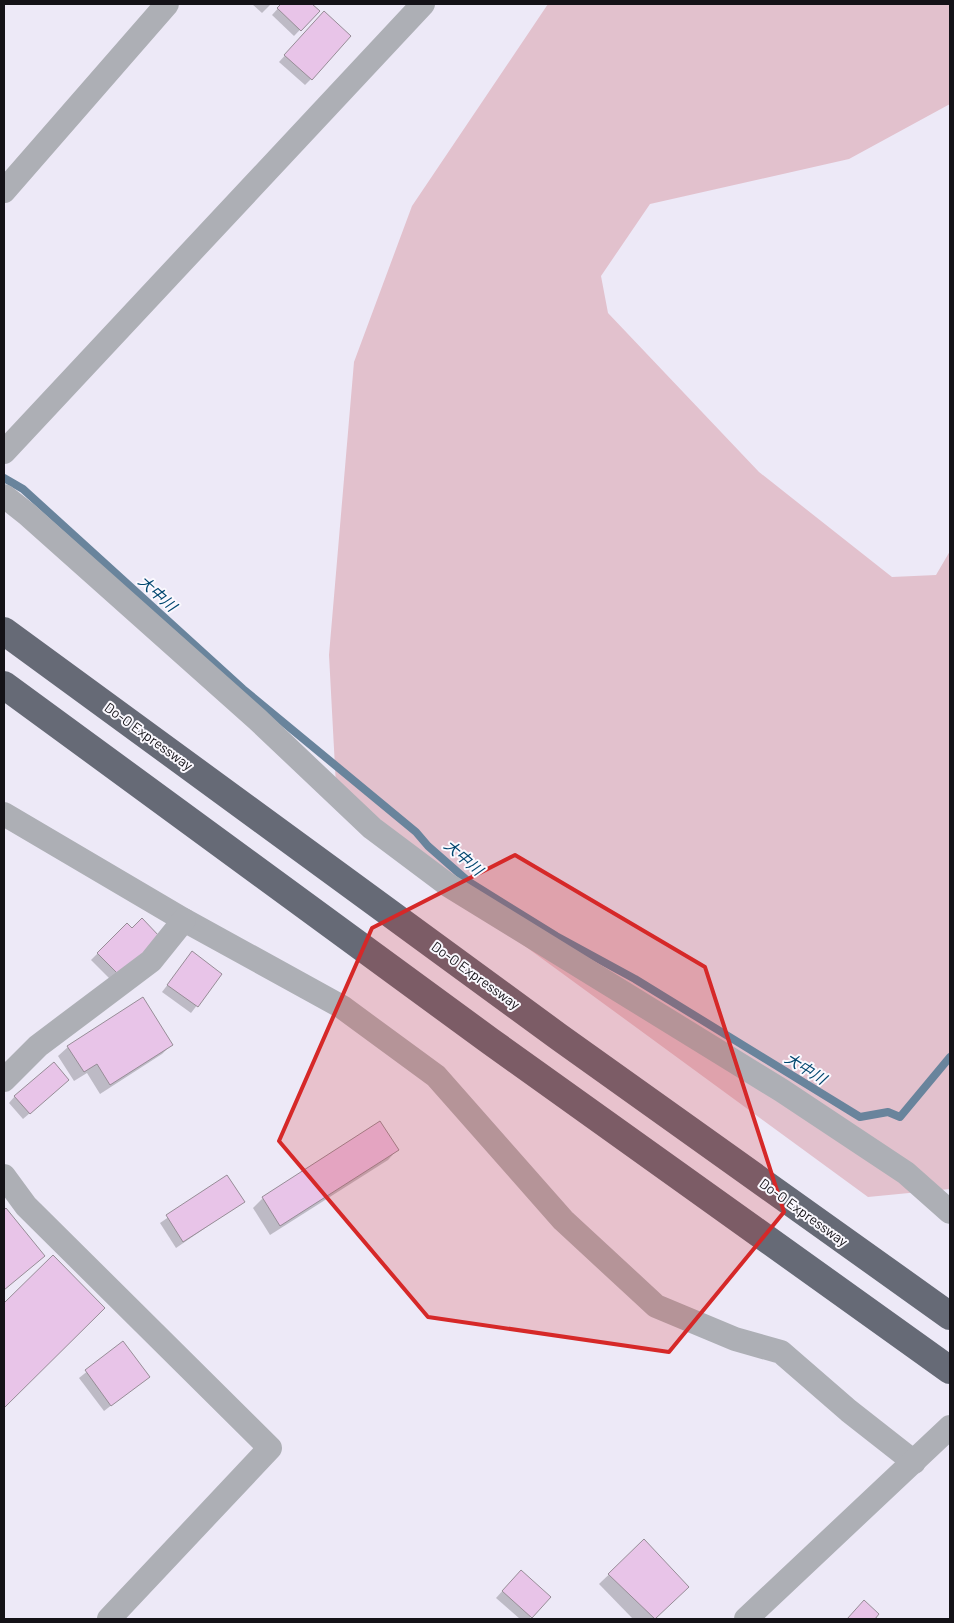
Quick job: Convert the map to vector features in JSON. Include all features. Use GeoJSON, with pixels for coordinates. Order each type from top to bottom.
{"type":"FeatureCollection","features":[{"type":"Feature","properties":{"kind":"highway","name":"Do-O Expressway"},"geometry":{"type":"LineString","coordinates":[[4,631],[567,1043],[950,1316]]}},
{"type":"Feature","properties":{"kind":"highway"},"geometry":{"type":"LineString","coordinates":[[4,685],[490,1041],[950,1370]]}},
{"type":"Feature","properties":{"kind":"street"},"geometry":{"type":"LineString","coordinates":[[4,191],[167,4]]}},
{"type":"Feature","properties":{"kind":"street"},"geometry":{"type":"LineString","coordinates":[[4,452],[423,4]]}},
{"type":"Feature","properties":{"kind":"street"},"geometry":{"type":"LineString","coordinates":[[4,496],[27,514],[257,720],[372,828],[457,890],[781,1090],[906,1173],[950,1212]]}},
{"type":"Feature","properties":{"kind":"street"},"geometry":{"type":"LineString","coordinates":[[4,814],[184,920],[342,1007],[436,1076],[563,1220],[656,1306],[735,1339],[781,1352],[849,1411],[914,1462]]}},
{"type":"Feature","properties":{"kind":"street"},"geometry":{"type":"LineString","coordinates":[[4,1080],[38,1046],[151,962],[184,920]]}},
{"type":"Feature","properties":{"kind":"street"},"geometry":{"type":"LineString","coordinates":[[4,1176],[26,1206],[270,1448],[109,1619]]}},
{"type":"Feature","properties":{"kind":"street"},"geometry":{"type":"LineString","coordinates":[[746,1619],[950,1427]]}},
{"type":"Feature","properties":{"kind":"highlighted area"},"geometry":{"type":"Polygon","coordinates":[[[515,855],[705,967],[784,1212],[669,1352],[428,1317],[279,1141],[372,928],[515,855]]]}},
{"type":"Feature","properties":{"kind":"shaded area"},"geometry":{"type":"Polygon","coordinates":[[[548,4],[950,4],[950,104],[849,159],[650,204],[601,276],[608,313],[759,472],[892,577],[936,575],[950,551],[950,1189],[868,1197],[421,870],[336,786],[329,655],[354,362],[412,206],[548,4]]]}},
{"type":"Feature","properties":{"kind":"building"},"geometry":{"type":"Polygon","coordinates":[[[281,4],[312,4],[320,11],[301,31],[277,8],[281,4]]]}},
{"type":"Feature","properties":{"kind":"building"},"geometry":{"type":"Polygon","coordinates":[[[324,11],[351,36],[312,80],[284,55],[324,11]]]}},
{"type":"Feature","properties":{"kind":"building"},"geometry":{"type":"Polygon","coordinates":[[[142,918],[160,937],[120,976],[97,953],[127,923],[132,928],[142,918]]]}},
{"type":"Feature","properties":{"kind":"building"},"geometry":{"type":"Polygon","coordinates":[[[192,951],[222,974],[198,1007],[167,985],[192,951]]]}},
{"type":"Feature","properties":{"kind":"building"},"geometry":{"type":"Polygon","coordinates":[[[143,997],[173,1045],[110,1085],[97,1064],[84,1072],[67,1046],[143,997]]]}},
{"type":"Feature","properties":{"kind":"building"},"geometry":{"type":"Polygon","coordinates":[[[54,1062],[69,1080],[30,1114],[14,1096],[54,1062]]]}},
{"type":"Feature","properties":{"kind":"building"},"geometry":{"type":"Polygon","coordinates":[[[380,1121],[399,1150],[280,1226],[262,1197],[380,1121]]]}},
{"type":"Feature","properties":{"kind":"building"},"geometry":{"type":"Polygon","coordinates":[[[227,1175],[245,1202],[183,1242],[166,1215],[227,1175]]]}},
{"type":"Feature","properties":{"kind":"building"},"geometry":{"type":"Polygon","coordinates":[[[6,1208],[45,1256],[4,1290],[4,1210],[6,1208]]]}},
{"type":"Feature","properties":{"kind":"building"},"geometry":{"type":"Polygon","coordinates":[[[53,1255],[105,1308],[4,1408],[4,1303],[53,1255]]]}},
{"type":"Feature","properties":{"kind":"building"},"geometry":{"type":"Polygon","coordinates":[[[123,1341],[150,1377],[111,1406],[85,1370],[123,1341]]]}},
{"type":"Feature","properties":{"kind":"building"},"geometry":{"type":"Polygon","coordinates":[[[644,1539],[689,1587],[655,1619],[608,1574],[644,1539]]]}},
{"type":"Feature","properties":{"kind":"building"},"geometry":{"type":"Polygon","coordinates":[[[521,1570],[551,1597],[532,1618],[502,1591],[521,1570]]]}},
{"type":"Feature","properties":{"kind":"building"},"geometry":{"type":"Polygon","coordinates":[[[864,1600],[879,1614],[875,1619],[847,1619],[864,1600]]]}},
{"type":"Feature","properties":{"kind":"waterway","name":"大中川"},"geometry":{"type":"LineString","coordinates":[[4,478],[23,489],[243,689],[416,832],[428,846],[469,882],[556,936],[635,979],[860,1117],[888,1112],[900,1117],[950,1057]]}}]}
